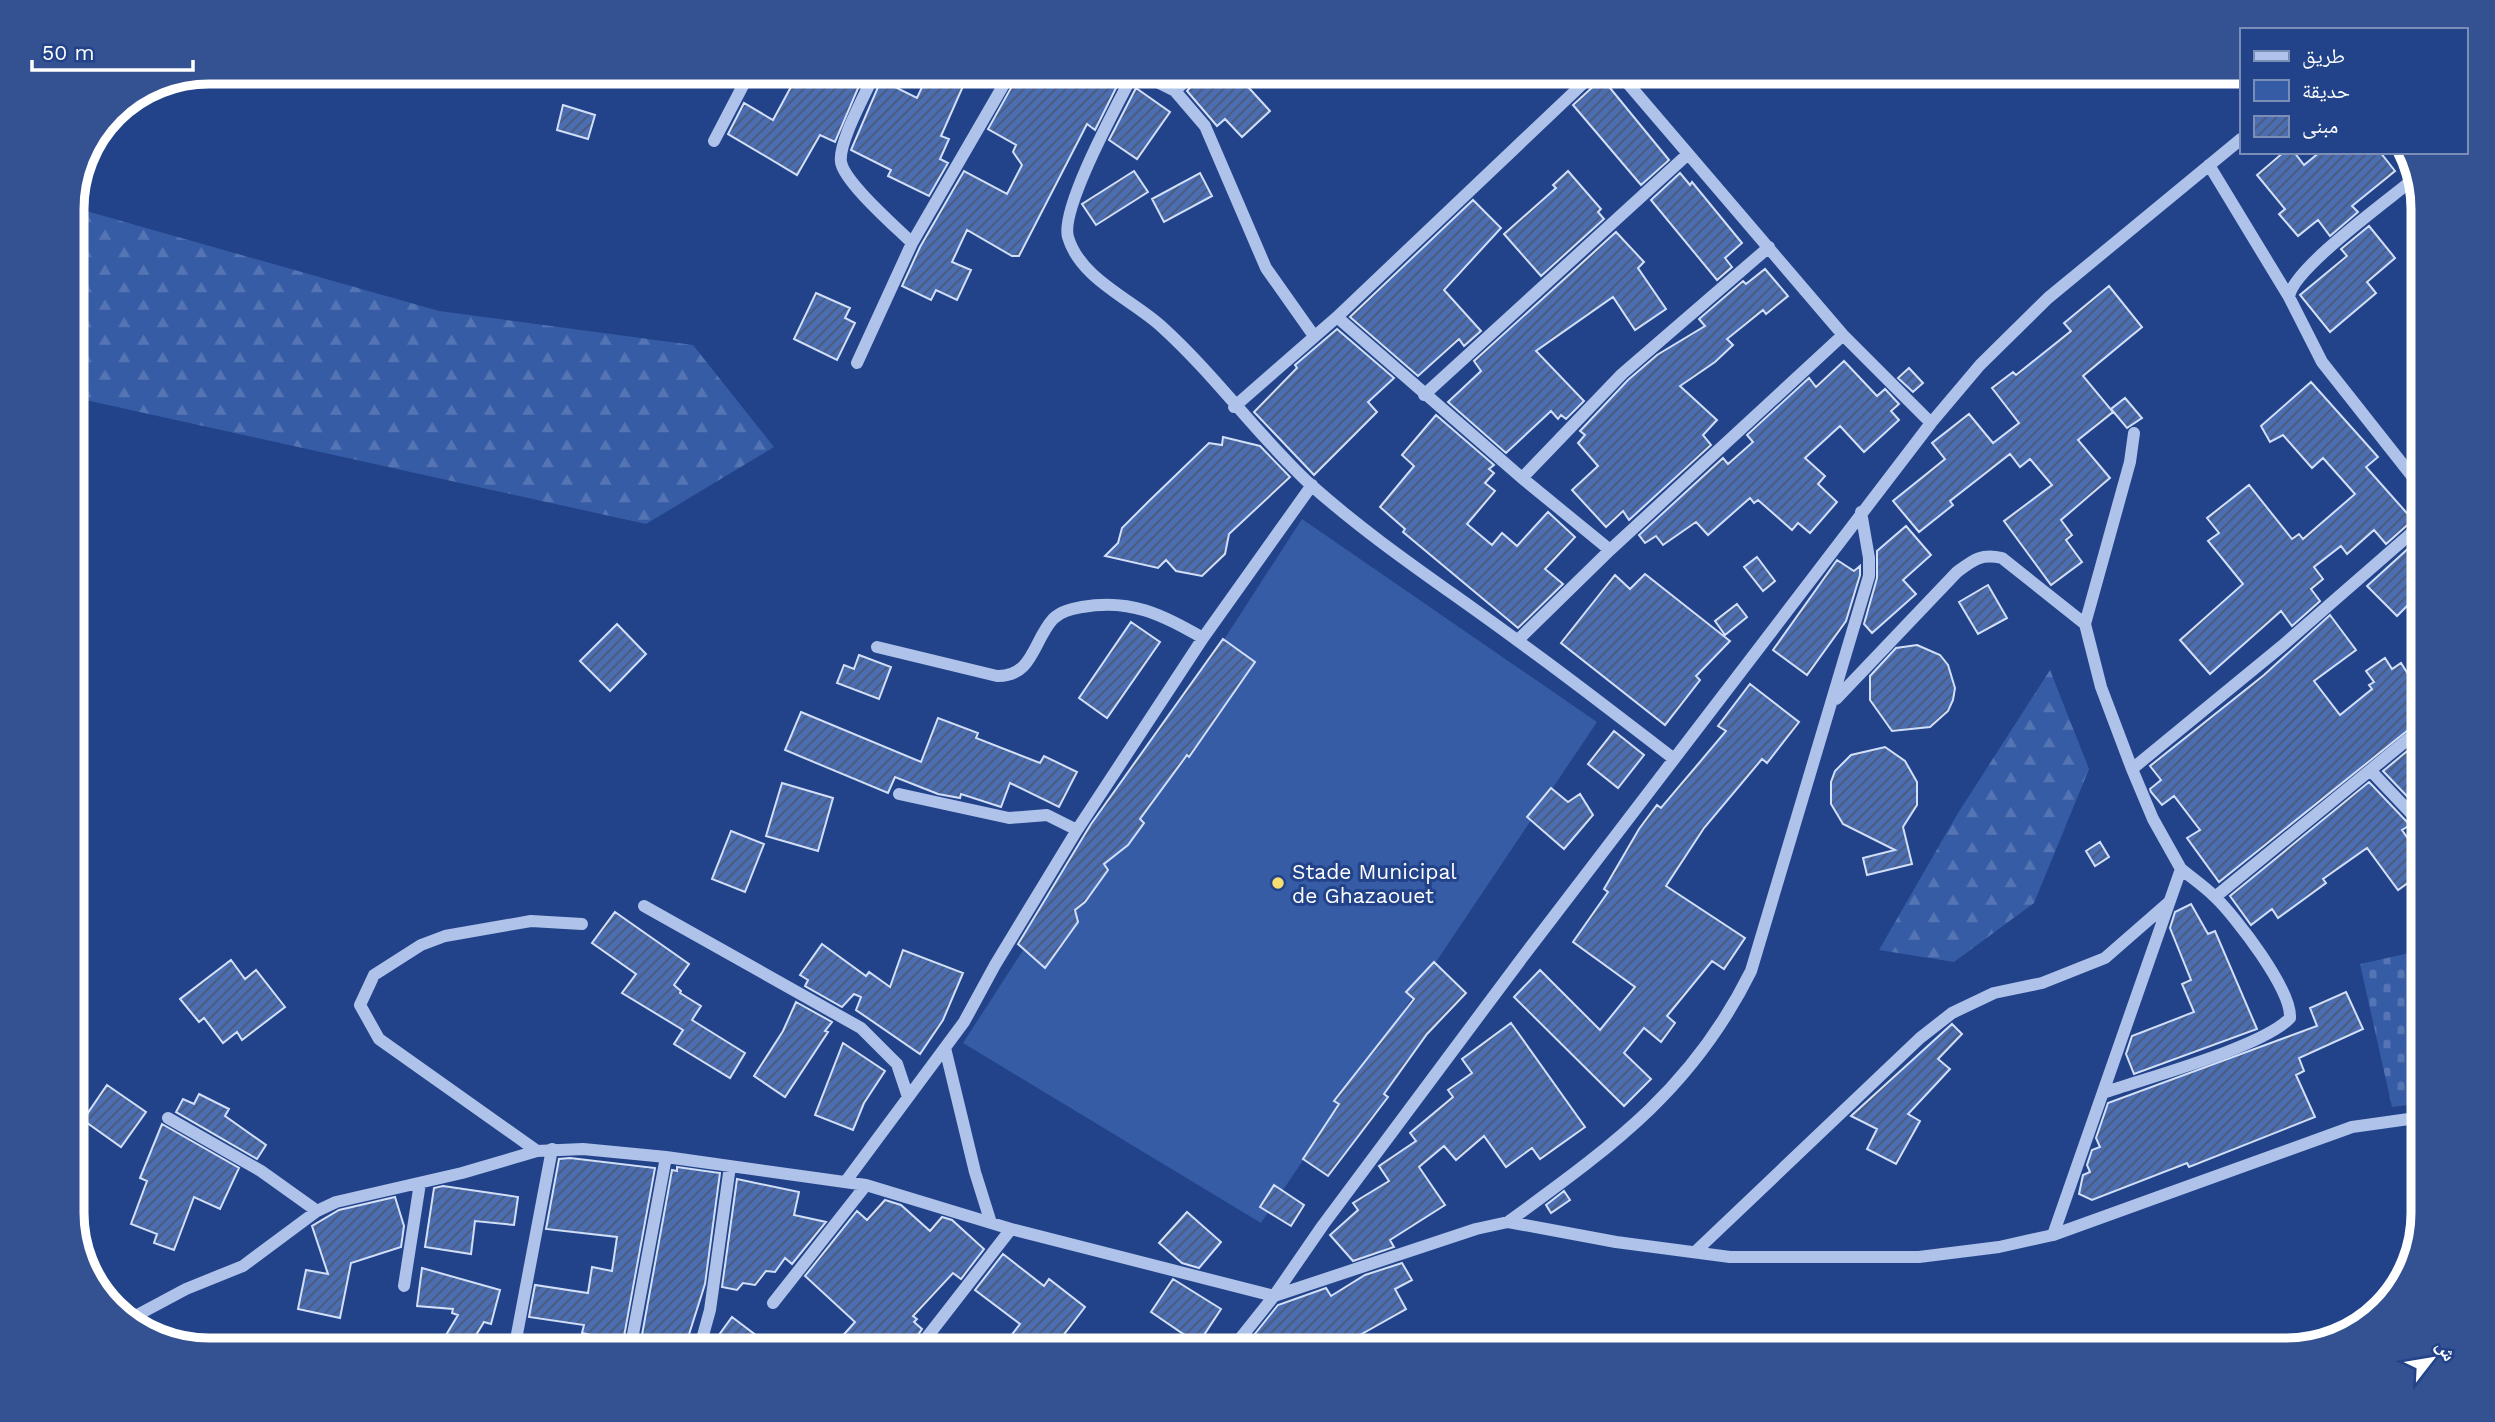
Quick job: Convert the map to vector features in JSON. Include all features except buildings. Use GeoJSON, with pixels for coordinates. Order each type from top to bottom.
{"type":"FeatureCollection","features":[{"type":"Feature","properties":{"kind":"street"},"geometry":{"type":"LineString","coordinates":[[714,141],[744,84]]}},
{"type":"Feature","properties":{"kind":"street"},"geometry":{"type":"LineString","coordinates":[[871,84],[842,149],[841,163],[849,178],[912,243]]}},
{"type":"Feature","properties":{"kind":"street"},"geometry":{"type":"LineString","coordinates":[[857,363],[912,243],[1004,84]]}},
{"type":"Feature","properties":{"kind":"street"},"geometry":{"type":"LineString","coordinates":[[1130,84],[1095,149],[1068,219],[1068,235],[1082,263],[1161,326],[1234,407],[1312,485],[1388,549],[1518,640],[1674,759]]}},
{"type":"Feature","properties":{"kind":"street"},"geometry":{"type":"LineString","coordinates":[[1161,84],[1175,91],[1205,126],[1266,268],[1314,336]]}},
{"type":"Feature","properties":{"kind":"street"},"geometry":{"type":"LineString","coordinates":[[1175,91],[1182,84]]}},
{"type":"Feature","properties":{"kind":"street"},"geometry":{"type":"LineString","coordinates":[[1234,407],[1337,317],[1576,84]]}},
{"type":"Feature","properties":{"kind":"street"},"geometry":{"type":"LineString","coordinates":[[1628,84],[1843,335],[1931,423]]}},
{"type":"Feature","properties":{"kind":"street"},"geometry":{"type":"LineString","coordinates":[[1241,1338],[1674,759],[1931,423],[1980,365],[2048,298],[2240,140]]}},
{"type":"Feature","properties":{"kind":"street"},"geometry":{"type":"LineString","coordinates":[[1424,394],[1688,154]]}},
{"type":"Feature","properties":{"kind":"street"},"geometry":{"type":"LineString","coordinates":[[2209,165],[2289,297],[2322,362],[2411,475]]}},
{"type":"Feature","properties":{"kind":"street"},"geometry":{"type":"LineString","coordinates":[[2289,297],[2294,282],[2313,263],[2408,183]]}},
{"type":"Feature","properties":{"kind":"street"},"geometry":{"type":"LineString","coordinates":[[1522,478],[1622,374],[1769,247]]}},
{"type":"Feature","properties":{"kind":"street"},"geometry":{"type":"LineString","coordinates":[[1337,317],[1522,478],[1610,550]]}},
{"type":"Feature","properties":{"kind":"street"},"geometry":{"type":"LineString","coordinates":[[1518,640],[1610,550],[1843,335]]}},
{"type":"Feature","properties":{"kind":"street"},"geometry":{"type":"LineString","coordinates":[[2103,1093],[2258,1039],[2282,1026],[2290,1018],[2286,998],[2259,951],[2215,897],[2181,869],[2153,819],[2101,687],[2085,624],[2130,461],[2134,433]]}},
{"type":"Feature","properties":{"kind":"street"},"geometry":{"type":"LineString","coordinates":[[846,1181],[964,1022],[995,965],[1077,830],[1203,638],[1312,485]]}},
{"type":"Feature","properties":{"kind":"street"},"geometry":{"type":"LineString","coordinates":[[1508,1222],[1602,1153],[1657,1103],[1690,1068],[1729,1016],[1751,971],[1869,576],[1869,558],[1861,512]]}},
{"type":"Feature","properties":{"kind":"street"},"geometry":{"type":"LineString","coordinates":[[2132,769],[2311,622],[2411,534]]}},
{"type":"Feature","properties":{"kind":"street"},"geometry":{"type":"LineString","coordinates":[[1832,703],[1957,572],[1977,557],[1988,554],[2002,558],[2085,624]]}},
{"type":"Feature","properties":{"kind":"street"},"geometry":{"type":"LineString","coordinates":[[877,647],[997,676],[1012,677],[1021,670],[1053,619],[1067,610],[1128,604],[1166,618],[1203,638]]}},
{"type":"Feature","properties":{"kind":"street"},"geometry":{"type":"LineString","coordinates":[[2215,897],[2411,737]]}},
{"type":"Feature","properties":{"kind":"street"},"geometry":{"type":"LineString","coordinates":[[2371,771],[2411,813]]}},
{"type":"Feature","properties":{"kind":"street"},"geometry":{"type":"LineString","coordinates":[[899,794],[1009,818],[1047,815],[1077,830]]}},
{"type":"Feature","properties":{"kind":"street"},"geometry":{"type":"LineString","coordinates":[[2053,1235],[2181,869]]}},
{"type":"Feature","properties":{"kind":"street"},"geometry":{"type":"LineString","coordinates":[[1695,1252],[1920,1038],[1952,1013],[1994,993],[2042,983],[2105,958],[2170,902]]}},
{"type":"Feature","properties":{"kind":"street"},"geometry":{"type":"LineString","coordinates":[[644,906],[861,1028],[897,1065],[908,1097]]}},
{"type":"Feature","properties":{"kind":"street"},"geometry":{"type":"LineString","coordinates":[[537,1151],[379,1039],[360,1005],[373,975],[421,945],[445,936],[531,921],[582,924]]}},
{"type":"Feature","properties":{"kind":"street"},"geometry":{"type":"LineString","coordinates":[[945,1048],[975,1172],[991,1223]]}},
{"type":"Feature","properties":{"kind":"street"},"geometry":{"type":"LineString","coordinates":[[168,1118],[261,1171],[317,1211]]}},
{"type":"Feature","properties":{"kind":"street"},"geometry":{"type":"LineString","coordinates":[[138,1315],[186,1289],[252,1261],[317,1211],[336,1202],[552,1149],[666,1157],[866,1185],[1011,1229],[1274,1296],[1476,1229],[1508,1222],[1730,1257],[1919,1257],[1999,1247],[2053,1235],[2352,1127],[2411,1120]]}},
{"type":"Feature","properties":{"kind":"street"},"geometry":{"type":"LineString","coordinates":[[516,1338],[552,1149]]}},
{"type":"Feature","properties":{"kind":"street"},"geometry":{"type":"LineString","coordinates":[[632,1338],[666,1157]]}},
{"type":"Feature","properties":{"kind":"street"},"geometry":{"type":"LineString","coordinates":[[702,1338],[710,1310],[730,1166]]}},
{"type":"Feature","properties":{"kind":"street"},"geometry":{"type":"LineString","coordinates":[[404,1286],[420,1183]]}},
{"type":"Feature","properties":{"kind":"street"},"geometry":{"type":"LineString","coordinates":[[773,1303],[866,1185]]}},
{"type":"Feature","properties":{"kind":"street"},"geometry":{"type":"LineString","coordinates":[[926,1338],[1011,1229]]}},
{"type":"Feature","properties":{"kind":"green space"},"geometry":{"type":"Polygon","coordinates":[[[84,210],[439,311],[693,345],[774,447],[646,524],[84,400],[84,210]]]}},
{"type":"Feature","properties":{"kind":"green space","name":"Stade Municipal de Ghazaouet"},"geometry":{"type":"Polygon","coordinates":[[[1302,519],[1597,722],[1261,1223],[963,1043],[1302,519]]]}},
{"type":"Feature","properties":{"kind":"green space"},"geometry":{"type":"Polygon","coordinates":[[[2050,670],[2089,769],[2034,903],[1954,962],[1879,950],[1958,813],[2050,670]]]}},
{"type":"Feature","properties":{"kind":"green space"},"geometry":{"type":"Polygon","coordinates":[[[2411,953],[2411,1105],[2392,1107],[2360,964],[2411,953]]]}},
{"type":"Feature","properties":{"kind":"place","name":"Stade Municipal de Ghazaouet"},"geometry":{"type":"Point","coordinates":[1278,883]}}]}
